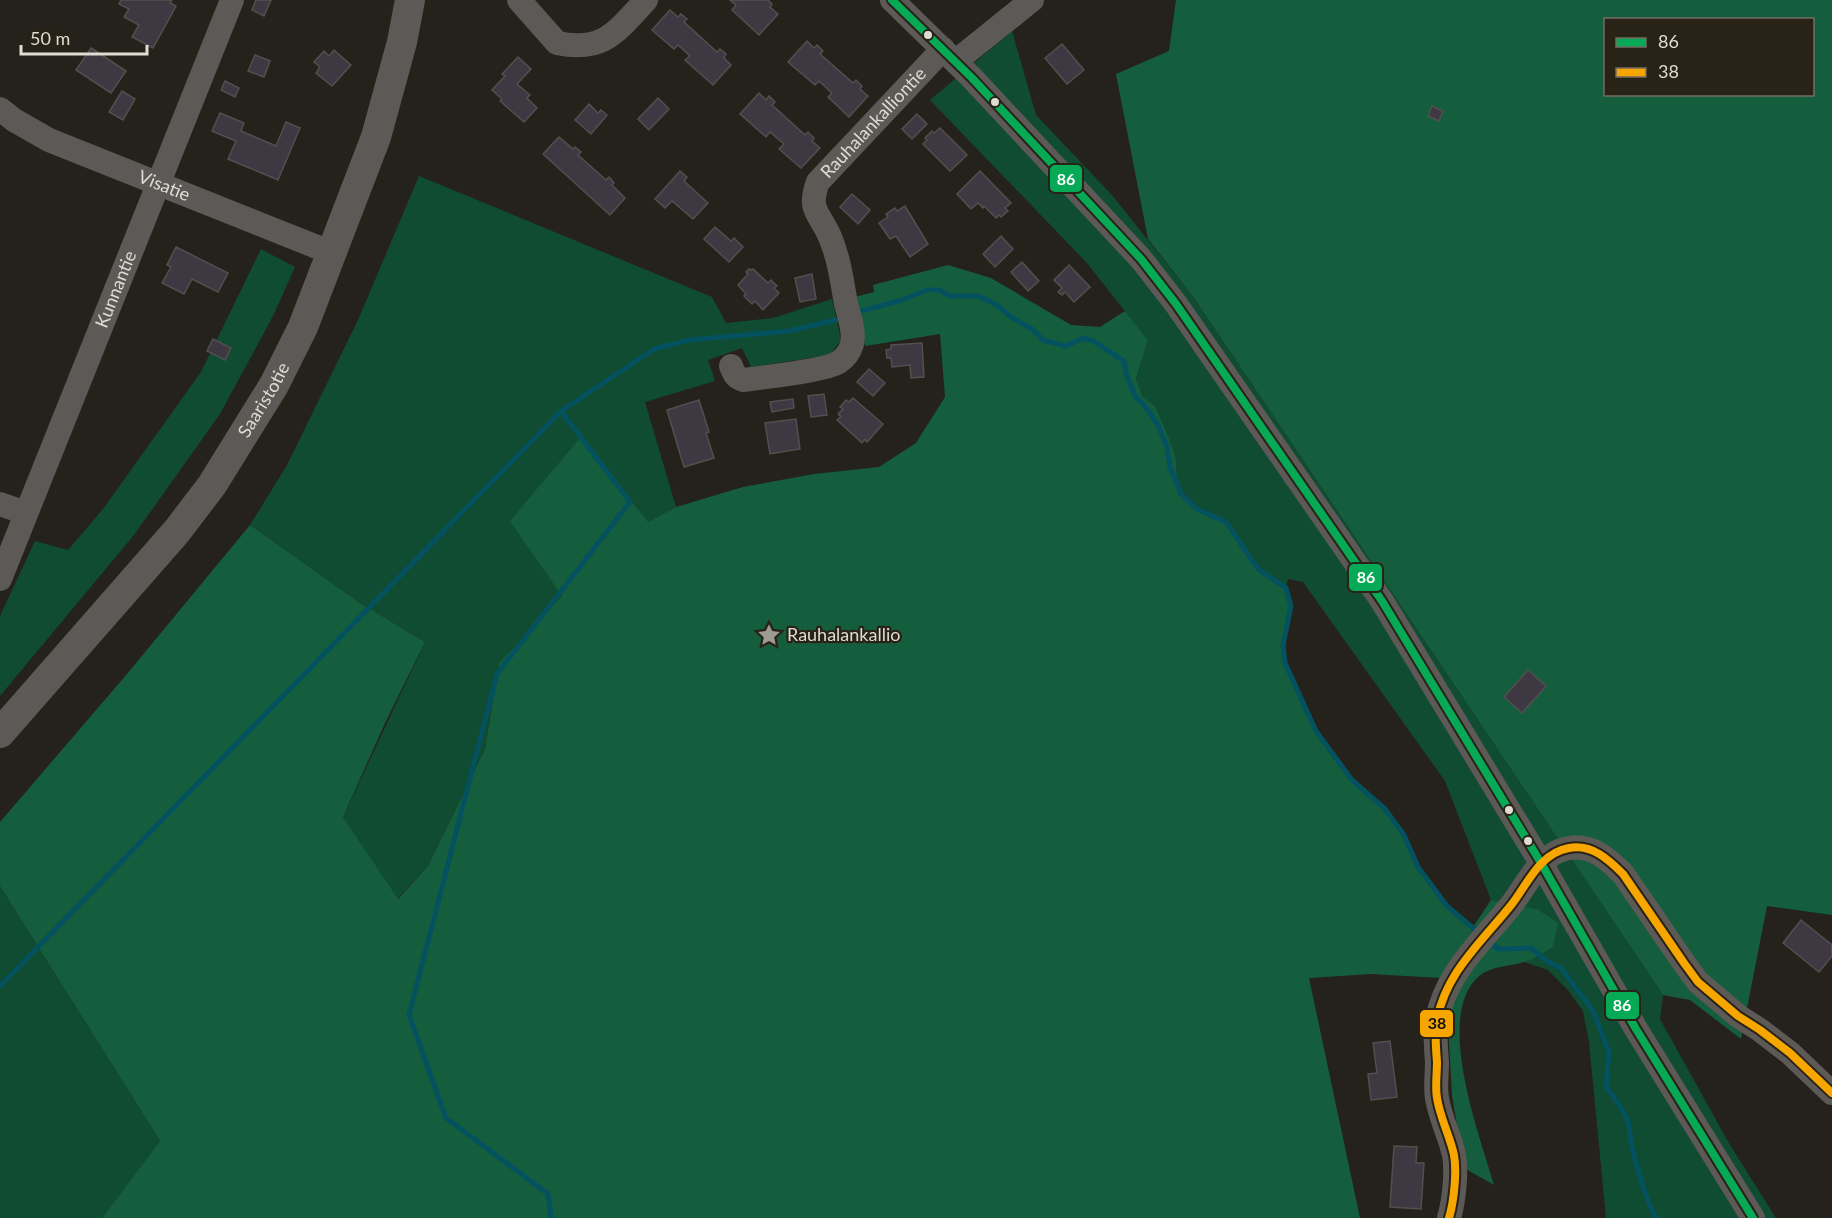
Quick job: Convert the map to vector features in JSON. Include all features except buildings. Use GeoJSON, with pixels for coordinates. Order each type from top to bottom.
{"type":"FeatureCollection","features":[{"type":"Feature","properties":{"kind":"main road","name":"Saaristotie"},"geometry":{"type":"LineString","coordinates":[[0,734],[177,531],[212,485],[274,385],[303,327],[376,137],[402,42],[410,0]]}},
{"type":"Feature","properties":{"kind":"street","name":"Kunnantie"},"geometry":{"type":"LineString","coordinates":[[0,579],[232,0]]}},
{"type":"Feature","properties":{"kind":"street"},"geometry":{"type":"LineString","coordinates":[[519,0],[557,43],[582,46],[600,43],[618,30],[646,0]]}},
{"type":"Feature","properties":{"kind":"street"},"geometry":{"type":"LineString","coordinates":[[892,0],[950,56],[1115,231],[1176,304],[1382,601],[1541,863],[1636,1029],[1753,1218]]}},
{"type":"Feature","properties":{"kind":"street"},"geometry":{"type":"LineString","coordinates":[[950,56],[1032,0]]}},
{"type":"Feature","properties":{"kind":"street","name":"Rauhalankalliontie"},"geometry":{"type":"LineString","coordinates":[[731,366],[734,374],[744,380],[825,367],[838,363],[847,354],[852,343],[851,329],[836,252],[827,228],[813,205],[818,182],[950,56]]}},
{"type":"Feature","properties":{"kind":"street","name":"Visatie"},"geometry":{"type":"LineString","coordinates":[[0,109],[14,120],[49,140],[332,253]]}},
{"type":"Feature","properties":{"kind":"street"},"geometry":{"type":"LineString","coordinates":[[0,504],[26,513]]}},
{"type":"Feature","properties":{"kind":"street"},"geometry":{"type":"LineString","coordinates":[[1449,1218],[1453,1204],[1455,1157],[1437,1099],[1436,1026],[1446,991],[1463,962],[1511,905],[1541,863],[1553,854],[1568,848],[1582,848],[1597,852],[1611,862],[1623,874],[1698,982],[1731,1010],[1790,1053],[1832,1093]]}},
{"type":"Feature","properties":{"kind":"green space"},"geometry":{"type":"Polygon","coordinates":[[[1176,0],[1832,0],[1832,915],[1767,906],[1741,1039],[1690,1000],[1663,995],[1194,298],[1148,239],[1116,74],[1169,51],[1176,0]]]}},
{"type":"Feature","properties":{"kind":"green space"},"geometry":{"type":"Polygon","coordinates":[[[1012,31],[1036,115],[1112,195],[1194,298],[1663,995],[1660,1019],[1730,1145],[1776,1218],[1606,1218],[1589,1042],[1583,1011],[1568,990],[1548,970],[1524,962],[1553,947],[1537,909],[1491,900],[1445,781],[1303,582],[1288,579],[1286,588],[1258,569],[1226,522],[1197,509],[1181,494],[1177,479],[1176,459],[1169,438],[1155,406],[1143,397],[1136,379],[1148,340],[1086,262],[930,100],[1012,31]]]}},
{"type":"Feature","properties":{"kind":"green space"},"geometry":{"type":"Polygon","coordinates":[[[419,176],[712,297],[726,323],[773,318],[832,299],[841,340],[830,355],[751,367],[742,348],[708,360],[715,381],[645,402],[676,507],[648,522],[562,596],[499,663],[485,749],[428,866],[397,899],[343,817],[425,642],[357,601],[250,525],[287,465],[358,320],[419,176]]]}},
{"type":"Feature","properties":{"kind":"green space"},"geometry":{"type":"Polygon","coordinates":[[[261,249],[295,267],[273,316],[220,414],[134,535],[0,696],[0,616],[35,541],[68,550],[103,509],[201,372],[261,249]]]}},
{"type":"Feature","properties":{"kind":"green space"},"geometry":{"type":"Polygon","coordinates":[[[948,265],[991,278],[1071,325],[1100,327],[1125,311],[1148,340],[1136,379],[1143,397],[1155,406],[1169,438],[1176,459],[1177,479],[1181,494],[1197,509],[1226,522],[1258,569],[1286,588],[1291,606],[1283,645],[1285,663],[1316,731],[1352,780],[1385,809],[1404,835],[1418,867],[1447,906],[1473,927],[1491,900],[1537,909],[1558,923],[1553,947],[1528,961],[1482,974],[1465,997],[1460,1021],[1460,1049],[1464,1078],[1494,1185],[1464,1168],[1452,1095],[1448,1024],[1441,978],[1371,974],[1309,978],[1360,1218],[102,1218],[160,1141],[0,886],[0,822],[127,674],[250,525],[357,601],[425,642],[343,817],[398,899],[428,866],[485,749],[499,663],[562,596],[510,521],[580,438],[648,522],[676,507],[743,487],[814,474],[879,467],[916,443],[945,397],[940,334],[865,346],[855,297],[874,292],[873,285],[948,265]]]}},
{"type":"Feature","properties":{"kind":"green space"},"geometry":{"type":"Polygon","coordinates":[[[0,886],[160,1141],[102,1218],[0,1218],[0,886]]]}},
{"type":"Feature","properties":{"kind":"waterway"},"geometry":{"type":"LineString","coordinates":[[862,311],[902,300],[927,290],[939,290],[950,296],[978,296],[997,305],[1011,317],[1032,329],[1043,340],[1066,346],[1083,338],[1093,341],[1124,361],[1126,374],[1135,396],[1158,425],[1167,447],[1170,467],[1181,494],[1197,509],[1226,522],[1258,569],[1286,588],[1291,606],[1283,645],[1285,663],[1316,731],[1352,780],[1385,809],[1404,835],[1418,867],[1447,906],[1480,934]]}},
{"type":"Feature","properties":{"kind":"waterway"},"geometry":{"type":"LineString","coordinates":[[0,986],[561,411],[654,349],[689,340],[789,331],[840,319]]}},
{"type":"Feature","properties":{"kind":"waterway"},"geometry":{"type":"LineString","coordinates":[[551,1218],[548,1194],[446,1118],[409,1015],[497,674],[630,502],[561,411]]}},
{"type":"Feature","properties":{"kind":"waterway"},"geometry":{"type":"LineString","coordinates":[[1490,942],[1498,949],[1531,948],[1548,962],[1561,968],[1593,1011],[1609,1052],[1606,1087],[1627,1119],[1642,1184],[1657,1218]]}},
{"type":"Feature","properties":{"kind":"transit line","name":"86"},"geometry":{"type":"LineString","coordinates":[[892,0],[972,78],[1141,259],[1176,304],[1382,601],[1541,863],[1636,1029],[1753,1218]]}},
{"type":"Feature","properties":{"kind":"transit line","name":"38"},"geometry":{"type":"LineString","coordinates":[[1449,1218],[1454,1195],[1455,1170],[1454,1155],[1436,1094],[1436,1026],[1440,1007],[1447,990],[1465,960],[1512,904],[1542,862],[1559,851],[1577,847],[1585,848],[1611,863],[1623,874],[1698,982],[1738,1016],[1790,1053],[1832,1093]]}},
{"type":"Feature","properties":{"kind":"place","name":"Rauhalankallio"},"geometry":{"type":"Point","coordinates":[769,635]}}]}
